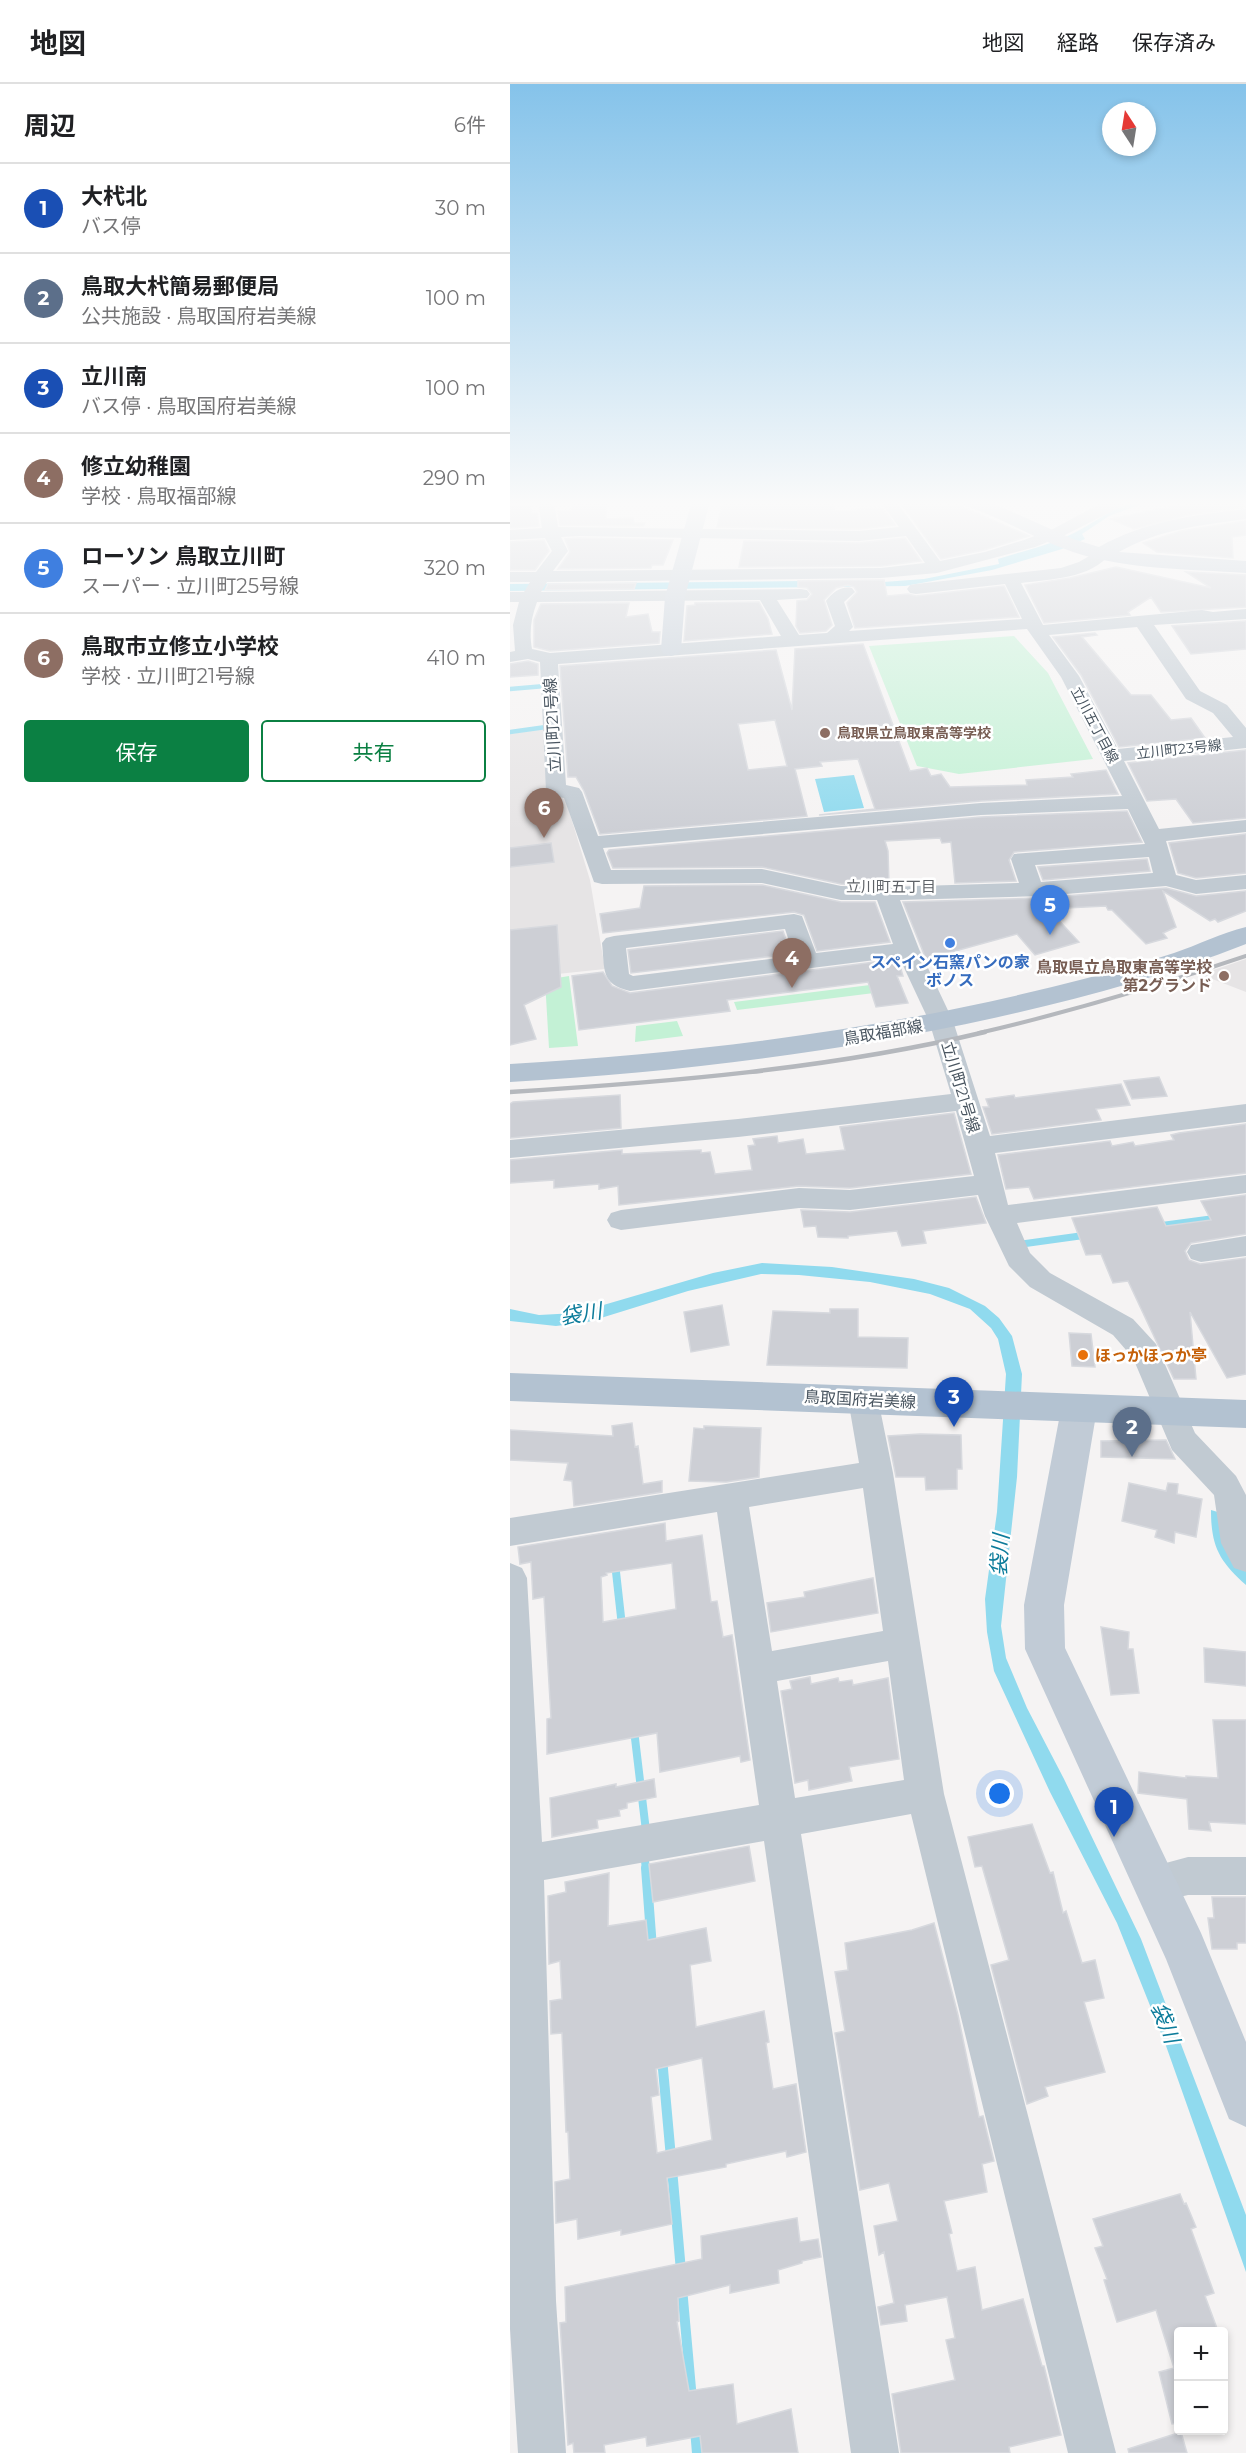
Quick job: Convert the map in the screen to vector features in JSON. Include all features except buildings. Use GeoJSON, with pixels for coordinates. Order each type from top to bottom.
{"type":"FeatureCollection","features":[{"type":"Feature","properties":{"kind":"main road","name":"鳥取福部線"},"geometry":{"type":"LineString","coordinates":[[510,1073],[646,1065],[756,1053],[877,1034],[1048,998],[1246,935]]}},
{"type":"Feature","properties":{"kind":"main road","name":"鳥取国府岩美線"},"geometry":{"type":"LineString","coordinates":[[510,1387],[1246,1414]]}},
{"type":"Feature","properties":{"kind":"street","name":"立川町21号線"},"geometry":{"type":"LineString","coordinates":[[525,612],[516,626],[524,652],[529,657],[555,791],[572,792],[602,877],[762,876],[841,893],[886,894],[907,949],[941,1021],[999,1216],[1024,1266],[1040,1280],[1122,1326],[1146,1352],[1183,1441],[1225,1485],[1240,1513],[1238,1543],[1246,1558]]}},
{"type":"Feature","properties":{"kind":"street"},"geometry":{"type":"LineString","coordinates":[[671,650],[675,612]]}},
{"type":"Feature","properties":{"kind":"street"},"geometry":{"type":"LineString","coordinates":[[774,612],[782,626],[794,640]]}},
{"type":"Feature","properties":{"kind":"street"},"geometry":{"type":"LineString","coordinates":[[837,638],[836,633],[844,627],[838,612]]}},
{"type":"Feature","properties":{"kind":"street","name":"立川五丁目線"},"geometry":{"type":"LineString","coordinates":[[1028,612],[1070,676],[1155,843],[1166,879]]}},
{"type":"Feature","properties":{"kind":"street"},"geometry":{"type":"LineString","coordinates":[[529,657],[1246,614]]}},
{"type":"Feature","properties":{"kind":"street"},"geometry":{"type":"LineString","coordinates":[[1142,621],[1193,695],[1220,708],[1246,741]]}},
{"type":"Feature","properties":{"kind":"street","name":"立川町23号線"},"geometry":{"type":"LineString","coordinates":[[1111,756],[1246,741]]}},
{"type":"Feature","properties":{"kind":"street"},"geometry":{"type":"LineString","coordinates":[[589,843],[981,809],[1135,802]]}},
{"type":"Feature","properties":{"kind":"street"},"geometry":{"type":"LineString","coordinates":[[1032,889],[1022,858],[1155,843],[1246,826]]}},
{"type":"Feature","properties":{"kind":"street"},"geometry":{"type":"LineString","coordinates":[[886,894],[1032,889],[1166,879],[1196,887],[1246,882]]}},
{"type":"Feature","properties":{"kind":"street"},"geometry":{"type":"LineString","coordinates":[[807,961],[794,921],[614,943],[618,978],[630,984],[907,949]]}},
{"type":"Feature","properties":{"kind":"street"},"geometry":{"type":"LineString","coordinates":[[510,1149],[705,1133],[861,1116],[966,1101]]}},
{"type":"Feature","properties":{"kind":"street"},"geometry":{"type":"LineString","coordinates":[[980,1146],[1246,1113]]}},
{"type":"Feature","properties":{"kind":"street"},"geometry":{"type":"LineString","coordinates":[[621,1220],[799,1198],[850,1200],[990,1184]]}},
{"type":"Feature","properties":{"kind":"street"},"geometry":{"type":"LineString","coordinates":[[999,1216],[1246,1184]]}},
{"type":"Feature","properties":{"kind":"street"},"geometry":{"type":"LineString","coordinates":[[1202,1252],[1246,1246]]}},
{"type":"Feature","properties":{"kind":"street"},"geometry":{"type":"LineString","coordinates":[[863,1399],[877,1473],[925,1794],[1092,2453]]}},
{"type":"Feature","properties":{"kind":"street"},"geometry":{"type":"LineString","coordinates":[[1060,1408],[1042,1631],[1045,1649],[1185,1949],[1246,2102]]}},
{"type":"Feature","properties":{"kind":"street"},"geometry":{"type":"LineString","coordinates":[[510,1532],[877,1473]]}},
{"type":"Feature","properties":{"kind":"street"},"geometry":{"type":"LineString","coordinates":[[731,1497],[875,2453]]}},
{"type":"Feature","properties":{"kind":"street"},"geometry":{"type":"LineString","coordinates":[[510,1578],[524,1864],[522,2303],[542,2453]]}},
{"type":"Feature","properties":{"kind":"street"},"geometry":{"type":"LineString","coordinates":[[757,1669],[903,1643]]}},
{"type":"Feature","properties":{"kind":"street"},"geometry":{"type":"LineString","coordinates":[[524,1864],[925,1794]]}},
{"type":"Feature","properties":{"kind":"street"},"geometry":{"type":"LineString","coordinates":[[1154,1884],[1188,1876],[1246,1876]]}},
{"type":"Feature","properties":{"kind":"shaded area"},"geometry":{"type":"Polygon","coordinates":[[[544,729],[590,880],[605,969],[510,979],[510,734],[544,729]]]}},
{"type":"Feature","properties":{"kind":"shaded area","name":"鳥取県立鳥取東高等学校 第2グランド"},"geometry":{"type":"Polygon","coordinates":[[[1246,959],[1246,992],[1202,975],[1205,973],[1246,959]]]}},
{"type":"Feature","properties":{"kind":"green space"},"geometry":{"type":"Polygon","coordinates":[[[1014,636],[1048,673],[1093,759],[959,774],[917,766],[869,646],[1014,636]]]}},
{"type":"Feature","properties":{"kind":"green space"},"geometry":{"type":"Polygon","coordinates":[[[569,976],[578,1046],[549,1048],[545,980],[569,976]]]}},
{"type":"Feature","properties":{"kind":"green space"},"geometry":{"type":"Polygon","coordinates":[[[870,985],[874,993],[737,1010],[734,1002],[870,985]]]}},
{"type":"Feature","properties":{"kind":"green space"},"geometry":{"type":"Polygon","coordinates":[[[677,1021],[683,1036],[635,1042],[636,1026],[677,1021]]]}},
{"type":"Feature","properties":{"kind":"water"},"geometry":{"type":"Polygon","coordinates":[[[854,775],[864,808],[824,812],[815,779],[854,775]]]}},
{"type":"Feature","properties":{"kind":"water","name":"袋川"},"geometry":{"type":"Polygon","coordinates":[[[762,1263],[832,1267],[914,1279],[949,1288],[985,1306],[999,1318],[1012,1336],[1022,1374],[1017,1477],[1001,1626],[1006,1658],[1027,1708],[1141,1939],[1246,2215],[1246,2272],[1165,2043],[1117,1923],[1050,1792],[994,1671],[987,1632],[985,1599],[997,1512],[1006,1374],[998,1339],[991,1328],[970,1309],[930,1294],[870,1282],[761,1274],[688,1291],[588,1322],[556,1326],[510,1321],[510,1309],[539,1315],[576,1313],[713,1273],[762,1263]]]}},
{"type":"Feature","properties":{"kind":"water"},"geometry":{"type":"Polygon","coordinates":[[[1211,1510],[1221,1513],[1246,1570],[1246,1585],[1229,1568],[1218,1552],[1211,1523],[1211,1510]]]}},
{"type":"Feature","properties":{"kind":"waterway"},"geometry":{"type":"LineString","coordinates":[[510,689],[545,686]]}},
{"type":"Feature","properties":{"kind":"waterway"},"geometry":{"type":"LineString","coordinates":[[510,732],[546,727]]}},
{"type":"Feature","properties":{"kind":"waterway"},"geometry":{"type":"LineString","coordinates":[[1158,1226],[1218,1218]]}},
{"type":"Feature","properties":{"kind":"waterway"},"geometry":{"type":"LineString","coordinates":[[1022,1244],[1087,1235]]}},
{"type":"Feature","properties":{"kind":"waterway"},"geometry":{"type":"LineString","coordinates":[[615,1563],[622,1626]]}},
{"type":"Feature","properties":{"kind":"waterway"},"geometry":{"type":"LineString","coordinates":[[634,1730],[646,1831]]}},
{"type":"Feature","properties":{"kind":"waterway"},"geometry":{"type":"LineString","coordinates":[[645,1861],[646,1870]]}},
{"type":"Feature","properties":{"kind":"waterway"},"geometry":{"type":"LineString","coordinates":[[646,1868],[652,1948]]}},
{"type":"Feature","properties":{"kind":"waterway"},"geometry":{"type":"LineString","coordinates":[[662,2058],[671,2158]]}},
{"type":"Feature","properties":{"kind":"waterway"},"geometry":{"type":"LineString","coordinates":[[672,2169],[681,2271]]}},
{"type":"Feature","properties":{"kind":"waterway"},"geometry":{"type":"LineString","coordinates":[[682,2288],[692,2400]]}},
{"type":"Feature","properties":{"kind":"waterway"},"geometry":{"type":"LineString","coordinates":[[695,2429],[697,2453]]}},
{"type":"Feature","properties":{"kind":"railway"},"geometry":{"type":"LineString","coordinates":[[979,1033],[1113,998],[1246,956]]}},
{"type":"Feature","properties":{"kind":"railway"},"geometry":{"type":"LineString","coordinates":[[510,1092],[630,1084],[809,1065],[927,1045],[985,1032]]}},
{"type":"Feature","properties":{"kind":"place","name":"鳥取県立鳥取東高等学校"},"geometry":{"type":"Point","coordinates":[825,733]}},
{"type":"Feature","properties":{"kind":"place","name":"鳥取市立修立小学校"},"geometry":{"type":"Point","coordinates":[544,838]}},
{"type":"Feature","properties":{"kind":"place","name":"ローソン 鳥取立川町"},"geometry":{"type":"Point","coordinates":[1050,935]}},
{"type":"Feature","properties":{"kind":"place","name":"スペイン石窯パンの家 ボノス"},"geometry":{"type":"Point","coordinates":[950,943]}},
{"type":"Feature","properties":{"kind":"place","name":"鳥取県立鳥取東高等学校 第2グランド"},"geometry":{"type":"Point","coordinates":[1224,976]}},
{"type":"Feature","properties":{"kind":"place","name":"修立幼稚園"},"geometry":{"type":"Point","coordinates":[792,988]}},
{"type":"Feature","properties":{"kind":"place","name":"ほっかほっか亭"},"geometry":{"type":"Point","coordinates":[1083,1355]}},
{"type":"Feature","properties":{"kind":"place","name":"立川南"},"geometry":{"type":"Point","coordinates":[954,1427]}},
{"type":"Feature","properties":{"kind":"place","name":"鳥取大杙簡易郵便局"},"geometry":{"type":"Point","coordinates":[1132,1457]}},
{"type":"Feature","properties":{"kind":"place","name":"大杙北"},"geometry":{"type":"Point","coordinates":[1114,1837]}},
{"type":"Feature","properties":{"kind":"district","name":"立川町五丁目"},"geometry":{"type":"Point","coordinates":[891,887]}}]}
